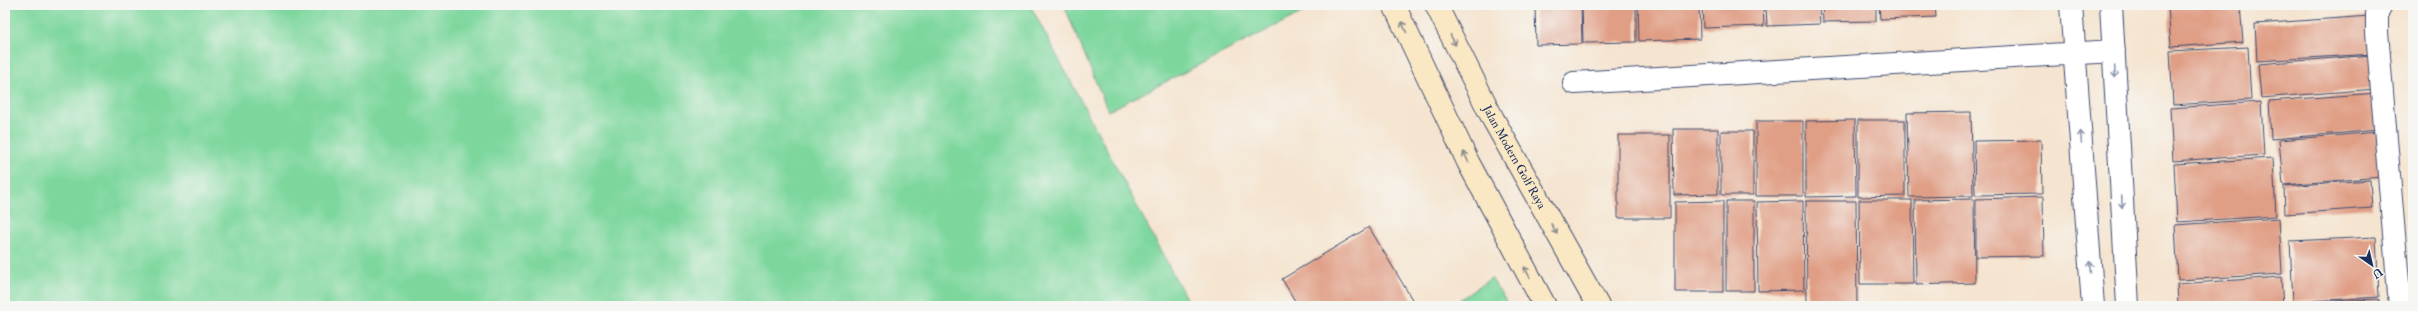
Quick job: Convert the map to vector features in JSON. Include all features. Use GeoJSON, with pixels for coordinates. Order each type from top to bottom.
{"type":"FeatureCollection","features":[{"type":"Feature","properties":{"kind":"street"},"geometry":{"type":"LineString","coordinates":[[1394,5],[1468,162],[1545,306]]}},
{"type":"Feature","properties":{"kind":"street","name":"Jalan Modern Golf Raya"},"geometry":{"type":"LineString","coordinates":[[1436,5],[1492,119],[1598,306]]}},
{"type":"Feature","properties":{"kind":"street"},"geometry":{"type":"LineString","coordinates":[[2071,5],[2093,306]]}},
{"type":"Feature","properties":{"kind":"street"},"geometry":{"type":"LineString","coordinates":[[2111,5],[2128,306]]}},
{"type":"Feature","properties":{"kind":"street"},"geometry":{"type":"LineString","coordinates":[[2381,5],[2377,12],[2377,32],[2404,298]]}},
{"type":"Feature","properties":{"kind":"street"},"geometry":{"type":"LineString","coordinates":[[1574,83],[2114,51]]}},
{"type":"Feature","properties":{"kind":"green space"},"geometry":{"type":"Polygon","coordinates":[[[5,5],[1030,5],[1190,306],[5,306],[5,5]]]}},
{"type":"Feature","properties":{"kind":"green space"},"geometry":{"type":"Polygon","coordinates":[[[1064,5],[1317,5],[1108,111],[1064,5]]]}},
{"type":"Feature","properties":{"kind":"green space"},"geometry":{"type":"Polygon","coordinates":[[[1491,278],[1509,306],[1451,306],[1491,278]]]}},
{"type":"Feature","properties":{"kind":"building"},"geometry":{"type":"Polygon","coordinates":[[[1535,5],[1581,5],[1582,44],[1536,45],[1535,5]]]}},
{"type":"Feature","properties":{"kind":"building"},"geometry":{"type":"Polygon","coordinates":[[[1582,5],[1636,5],[1636,42],[1583,43],[1582,5]]]}},
{"type":"Feature","properties":{"kind":"building"},"geometry":{"type":"Polygon","coordinates":[[[1638,5],[1699,5],[1700,39],[1639,41],[1638,5]]]}},
{"type":"Feature","properties":{"kind":"building"},"geometry":{"type":"Polygon","coordinates":[[[1702,5],[1763,5],[1764,26],[1703,28],[1702,5]]]}},
{"type":"Feature","properties":{"kind":"building"},"geometry":{"type":"Polygon","coordinates":[[[1766,5],[1819,5],[1820,24],[1767,26],[1766,5]]]}},
{"type":"Feature","properties":{"kind":"building"},"geometry":{"type":"Polygon","coordinates":[[[1822,5],[1876,5],[1876,21],[1823,22],[1822,5]]]}},
{"type":"Feature","properties":{"kind":"building"},"geometry":{"type":"Polygon","coordinates":[[[1879,5],[1935,5],[1936,17],[1880,19],[1879,5]]]}},
{"type":"Feature","properties":{"kind":"building"},"geometry":{"type":"Polygon","coordinates":[[[1940,5],[1989,5],[1989,6],[1940,8],[1940,5]]]}},
{"type":"Feature","properties":{"kind":"building"},"geometry":{"type":"Polygon","coordinates":[[[2168,5],[2240,5],[2243,42],[2171,47],[2168,5]]]}},
{"type":"Feature","properties":{"kind":"building"},"geometry":{"type":"Polygon","coordinates":[[[2370,16],[2373,54],[2257,61],[2255,24],[2370,16]]]}},
{"type":"Feature","properties":{"kind":"building"},"geometry":{"type":"Polygon","coordinates":[[[2248,47],[2251,100],[2173,105],[2170,51],[2248,47]]]}},
{"type":"Feature","properties":{"kind":"building"},"geometry":{"type":"Polygon","coordinates":[[[2373,55],[2376,89],[2261,98],[2258,64],[2373,55]]]}},
{"type":"Feature","properties":{"kind":"building"},"geometry":{"type":"Polygon","coordinates":[[[2377,93],[2379,130],[2271,139],[2269,101],[2377,93]]]}},
{"type":"Feature","properties":{"kind":"building"},"geometry":{"type":"Polygon","coordinates":[[[2261,102],[2264,155],[2173,161],[2170,108],[2261,102]]]}},
{"type":"Feature","properties":{"kind":"building"},"geometry":{"type":"Polygon","coordinates":[[[1971,112],[1973,196],[1909,197],[1907,113],[1971,112]]]}},
{"type":"Feature","properties":{"kind":"building"},"geometry":{"type":"Polygon","coordinates":[[[1855,120],[1856,196],[1806,197],[1806,121],[1855,120]]]}},
{"type":"Feature","properties":{"kind":"building"},"geometry":{"type":"Polygon","coordinates":[[[1858,120],[1905,120],[1905,196],[1858,197],[1858,120]]]}},
{"type":"Feature","properties":{"kind":"building"},"geometry":{"type":"Polygon","coordinates":[[[1756,121],[1803,121],[1803,196],[1756,196],[1756,121]]]}},
{"type":"Feature","properties":{"kind":"building"},"geometry":{"type":"Polygon","coordinates":[[[1673,129],[1718,129],[1718,194],[1674,195],[1673,129]]]}},
{"type":"Feature","properties":{"kind":"building"},"geometry":{"type":"Polygon","coordinates":[[[1721,131],[1753,131],[1753,195],[1721,195],[1721,131]]]}},
{"type":"Feature","properties":{"kind":"building"},"geometry":{"type":"Polygon","coordinates":[[[2379,132],[2382,177],[2283,185],[2279,140],[2379,132]]]}},
{"type":"Feature","properties":{"kind":"building"},"geometry":{"type":"Polygon","coordinates":[[[1618,135],[1670,135],[1670,218],[1618,218],[1618,135]]]}},
{"type":"Feature","properties":{"kind":"building"},"geometry":{"type":"Polygon","coordinates":[[[2041,140],[2042,194],[1975,195],[1974,141],[2041,140]]]}},
{"type":"Feature","properties":{"kind":"building"},"geometry":{"type":"Polygon","coordinates":[[[2273,158],[2276,216],[2177,222],[2174,164],[2273,158]]]}},
{"type":"Feature","properties":{"kind":"building"},"geometry":{"type":"Polygon","coordinates":[[[2370,180],[2372,208],[2285,214],[2284,186],[2370,180]]]}},
{"type":"Feature","properties":{"kind":"building"},"geometry":{"type":"Polygon","coordinates":[[[2043,197],[2044,256],[1976,257],[1976,199],[2043,197]]]}},
{"type":"Feature","properties":{"kind":"building"},"geometry":{"type":"Polygon","coordinates":[[[1974,199],[1975,283],[1916,285],[1915,200],[1974,199]]]}},
{"type":"Feature","properties":{"kind":"building"},"geometry":{"type":"Polygon","coordinates":[[[1859,200],[1912,200],[1913,284],[1860,284],[1859,200]]]}},
{"type":"Feature","properties":{"kind":"building"},"geometry":{"type":"Polygon","coordinates":[[[1723,201],[1723,292],[1675,292],[1675,202],[1723,201]]]}},
{"type":"Feature","properties":{"kind":"building"},"geometry":{"type":"Polygon","coordinates":[[[1726,201],[1754,201],[1754,291],[1726,291],[1726,201]]]}},
{"type":"Feature","properties":{"kind":"building"},"geometry":{"type":"Polygon","coordinates":[[[1803,201],[1804,290],[1758,291],[1757,202],[1803,201]]]}},
{"type":"Feature","properties":{"kind":"building"},"geometry":{"type":"Polygon","coordinates":[[[1806,201],[1856,201],[1857,306],[1807,306],[1806,201]]]}},
{"type":"Feature","properties":{"kind":"building"},"geometry":{"type":"Polygon","coordinates":[[[2279,218],[2282,274],[2178,280],[2175,225],[2279,218]]]}},
{"type":"Feature","properties":{"kind":"building"},"geometry":{"type":"Polygon","coordinates":[[[1369,227],[1416,306],[1298,306],[1282,279],[1369,227]]]}},
{"type":"Feature","properties":{"kind":"building"},"geometry":{"type":"Polygon","coordinates":[[[2376,237],[2379,297],[2293,302],[2290,241],[2376,237]]]}},
{"type":"Feature","properties":{"kind":"building"},"geometry":{"type":"Polygon","coordinates":[[[2281,277],[2283,306],[2178,306],[2177,284],[2281,277]]]}},
{"type":"Feature","properties":{"kind":"building"},"geometry":{"type":"Polygon","coordinates":[[[2379,299],[2379,306],[2294,306],[2294,303],[2379,299]]]}}]}
